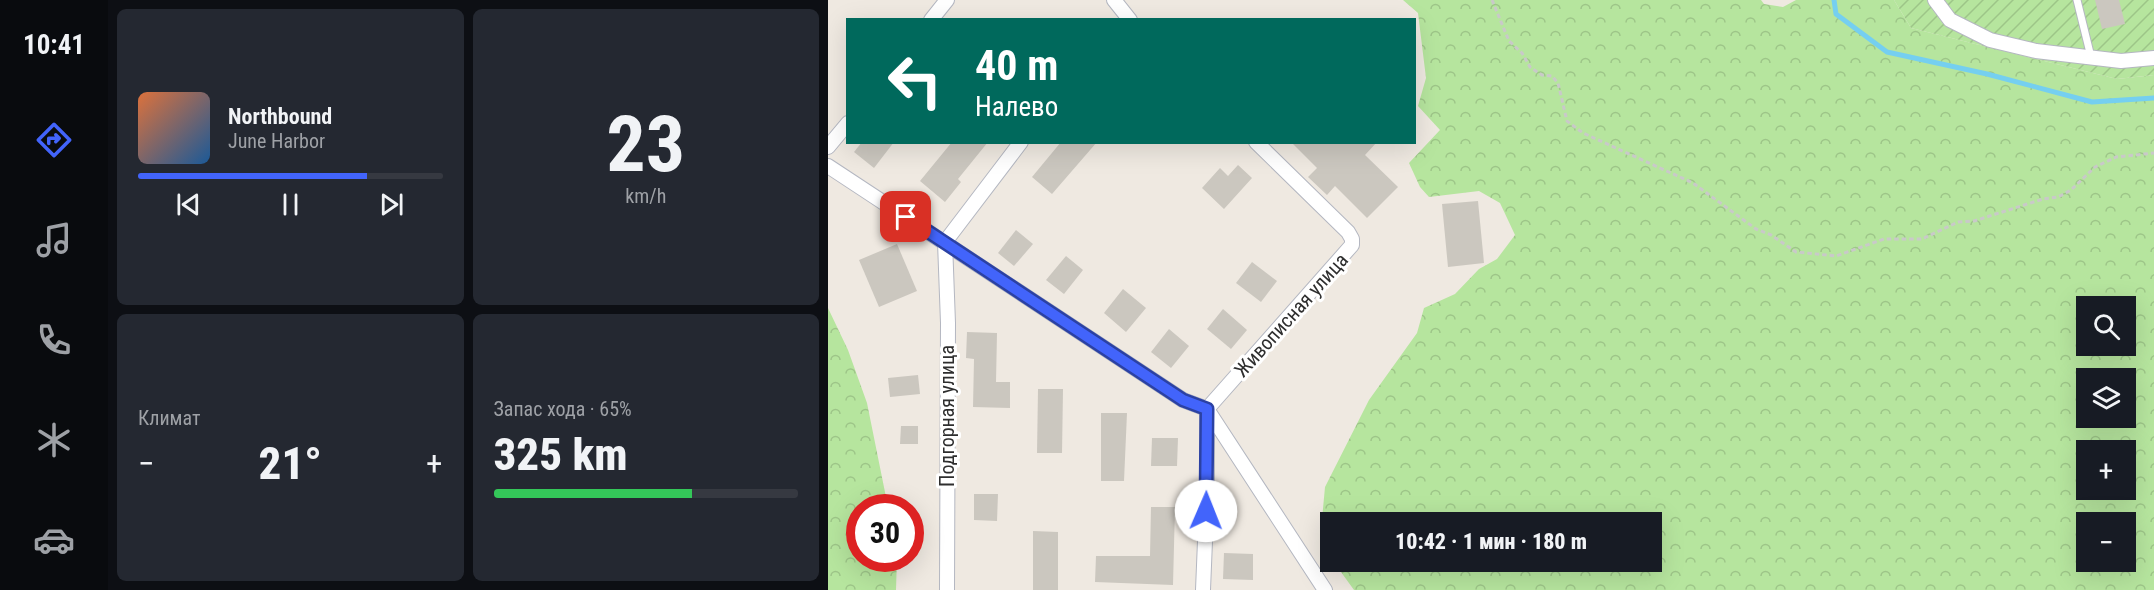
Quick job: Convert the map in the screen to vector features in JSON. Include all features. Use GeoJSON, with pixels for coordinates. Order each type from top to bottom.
{"type":"FeatureCollection","features":[{"type":"Feature","properties":{"kind":"street"},"geometry":{"type":"LineString","coordinates":[[934,18],[947,0]]}},
{"type":"Feature","properties":{"kind":"street"},"geometry":{"type":"LineString","coordinates":[[1935,0],[1950,20],[1990,40],[2036,51],[2121,61],[2154,58]]}},
{"type":"Feature","properties":{"kind":"street"},"geometry":{"type":"LineString","coordinates":[[828,147],[846,125]]}},
{"type":"Feature","properties":{"kind":"street"},"geometry":{"type":"LineString","coordinates":[[945,242],[1019,144]]}},
{"type":"Feature","properties":{"kind":"street","name":"Живописная улица"},"geometry":{"type":"LineString","coordinates":[[1207,409],[1352,245],[1352,239],[1347,232],[1258,144]]}},
{"type":"Feature","properties":{"kind":"street"},"geometry":{"type":"LineString","coordinates":[[828,166],[1183,400],[1207,409],[1325,590]]}},
{"type":"Feature","properties":{"kind":"street","name":"Подгорная улица"},"geometry":{"type":"LineString","coordinates":[[945,242],[948,323],[947,590]]}},
{"type":"Feature","properties":{"kind":"street"},"geometry":{"type":"LineString","coordinates":[[1203,590],[1207,492],[1207,409]]}},
{"type":"Feature","properties":{"kind":"lane"},"geometry":{"type":"LineString","coordinates":[[2077,0],[2091,57]]}},
{"type":"Feature","properties":{"kind":"path"},"geometry":{"type":"LineString","coordinates":[[1492,0],[1509,41],[1522,53],[1530,67],[1542,75],[1552,76],[1558,83],[1567,121],[1583,133],[1693,183],[1756,229],[1771,235],[1796,252],[1836,256],[1884,239],[1922,239],[1958,222],[1974,221],[2066,194],[2095,166],[2116,157],[2154,153]]}},
{"type":"Feature","properties":{"kind":"green space"},"geometry":{"type":"Polygon","coordinates":[[[1403,0],[1761,0],[1764,4],[1783,7],[1796,0],[1894,0],[1911,28],[2117,79],[2154,75],[2154,590],[1354,590],[1341,572],[1662,572],[1662,512],[1323,512],[1325,487],[1369,400],[1417,333],[1424,308],[1455,294],[1479,269],[1497,259],[1515,235],[1500,203],[1479,191],[1429,197],[1420,187],[1409,163],[1440,130],[1418,106],[1426,78],[1418,13],[1403,0]]]}},
{"type":"Feature","properties":{"kind":"green space"},"geometry":{"type":"Polygon","coordinates":[[[1894,0],[2154,0],[2154,75],[2117,79],[1911,28],[1894,0]]]}},
{"type":"Feature","properties":{"kind":"green space"},"geometry":{"type":"Polygon","coordinates":[[[828,308],[848,350],[867,403],[885,494],[846,494],[846,572],[897,572],[896,590],[828,590],[828,308]]]}},
{"type":"Feature","properties":{"kind":"building"},"geometry":{"type":"Polygon","coordinates":[[[2095,0],[2119,0],[2125,24],[2102,29],[2095,0]]]}},
{"type":"Feature","properties":{"kind":"building"},"geometry":{"type":"Polygon","coordinates":[[[860,144],[892,144],[874,168],[854,152],[860,144]]]}},
{"type":"Feature","properties":{"kind":"building"},"geometry":{"type":"Polygon","coordinates":[[[950,144],[986,144],[958,179],[961,182],[945,202],[920,181],[950,144]]]}},
{"type":"Feature","properties":{"kind":"building"},"geometry":{"type":"Polygon","coordinates":[[[1059,144],[1095,144],[1052,194],[1032,177],[1059,144]]]}},
{"type":"Feature","properties":{"kind":"building"},"geometry":{"type":"Polygon","coordinates":[[[1293,144],[1375,144],[1365,155],[1398,187],[1367,218],[1335,186],[1327,195],[1308,177],[1317,168],[1293,144]]]}},
{"type":"Feature","properties":{"kind":"building"},"geometry":{"type":"Polygon","coordinates":[[[1238,165],[1252,178],[1224,209],[1202,188],[1220,168],[1228,176],[1238,165]]]}},
{"type":"Feature","properties":{"kind":"building"},"geometry":{"type":"Polygon","coordinates":[[[1478,201],[1484,263],[1448,267],[1442,204],[1478,201]]]}},
{"type":"Feature","properties":{"kind":"building"},"geometry":{"type":"Polygon","coordinates":[[[1016,230],[1033,244],[1014,266],[998,253],[1016,230]]]}},
{"type":"Feature","properties":{"kind":"building"},"geometry":{"type":"Polygon","coordinates":[[[897,244],[917,291],[879,307],[859,260],[897,244]]]}},
{"type":"Feature","properties":{"kind":"building"},"geometry":{"type":"Polygon","coordinates":[[[1066,256],[1083,270],[1064,294],[1046,280],[1066,256]]]}},
{"type":"Feature","properties":{"kind":"building"},"geometry":{"type":"Polygon","coordinates":[[[1252,262],[1277,281],[1261,302],[1236,283],[1252,262]]]}},
{"type":"Feature","properties":{"kind":"building"},"geometry":{"type":"Polygon","coordinates":[[[1123,289],[1146,308],[1126,332],[1104,313],[1123,289]]]}},
{"type":"Feature","properties":{"kind":"building"},"geometry":{"type":"Polygon","coordinates":[[[1223,309],[1247,330],[1231,349],[1207,329],[1223,309]]]}},
{"type":"Feature","properties":{"kind":"building"},"geometry":{"type":"Polygon","coordinates":[[[1169,329],[1189,346],[1171,368],[1151,352],[1169,329]]]}},
{"type":"Feature","properties":{"kind":"building"},"geometry":{"type":"Polygon","coordinates":[[[967,332],[997,333],[996,382],[1010,382],[1010,408],[973,407],[974,359],[966,358],[967,332]]]}},
{"type":"Feature","properties":{"kind":"building"},"geometry":{"type":"Polygon","coordinates":[[[918,375],[920,394],[890,397],[888,378],[918,375]]]}},
{"type":"Feature","properties":{"kind":"building"},"geometry":{"type":"Polygon","coordinates":[[[1038,389],[1063,389],[1062,453],[1037,453],[1038,389]]]}},
{"type":"Feature","properties":{"kind":"building"},"geometry":{"type":"Polygon","coordinates":[[[1101,413],[1127,413],[1124,481],[1101,481],[1101,413]]]}},
{"type":"Feature","properties":{"kind":"building"},"geometry":{"type":"Polygon","coordinates":[[[901,426],[918,426],[918,444],[900,444],[901,426]]]}},
{"type":"Feature","properties":{"kind":"building"},"geometry":{"type":"Polygon","coordinates":[[[1152,438],[1178,438],[1177,466],[1151,466],[1152,438]]]}},
{"type":"Feature","properties":{"kind":"building"},"geometry":{"type":"Polygon","coordinates":[[[974,494],[998,494],[997,521],[974,520],[974,494]]]}},
{"type":"Feature","properties":{"kind":"building"},"geometry":{"type":"Polygon","coordinates":[[[1151,507],[1175,507],[1173,585],[1095,582],[1096,556],[1150,556],[1151,507]]]}},
{"type":"Feature","properties":{"kind":"building"},"geometry":{"type":"Polygon","coordinates":[[[1033,531],[1058,532],[1058,590],[1033,590],[1033,531]]]}},
{"type":"Feature","properties":{"kind":"building"},"geometry":{"type":"Polygon","coordinates":[[[1224,553],[1253,554],[1253,580],[1223,579],[1224,553]]]}},
{"type":"Feature","properties":{"kind":"waterway"},"geometry":{"type":"LineString","coordinates":[[1834,0],[1836,14],[1887,52],[1987,74],[2092,102],[2154,98]]}},
{"type":"Feature","properties":{"kind":"route"},"geometry":{"type":"LineString","coordinates":[[906,217],[1183,400],[1207,409],[1206,511]]}}]}
